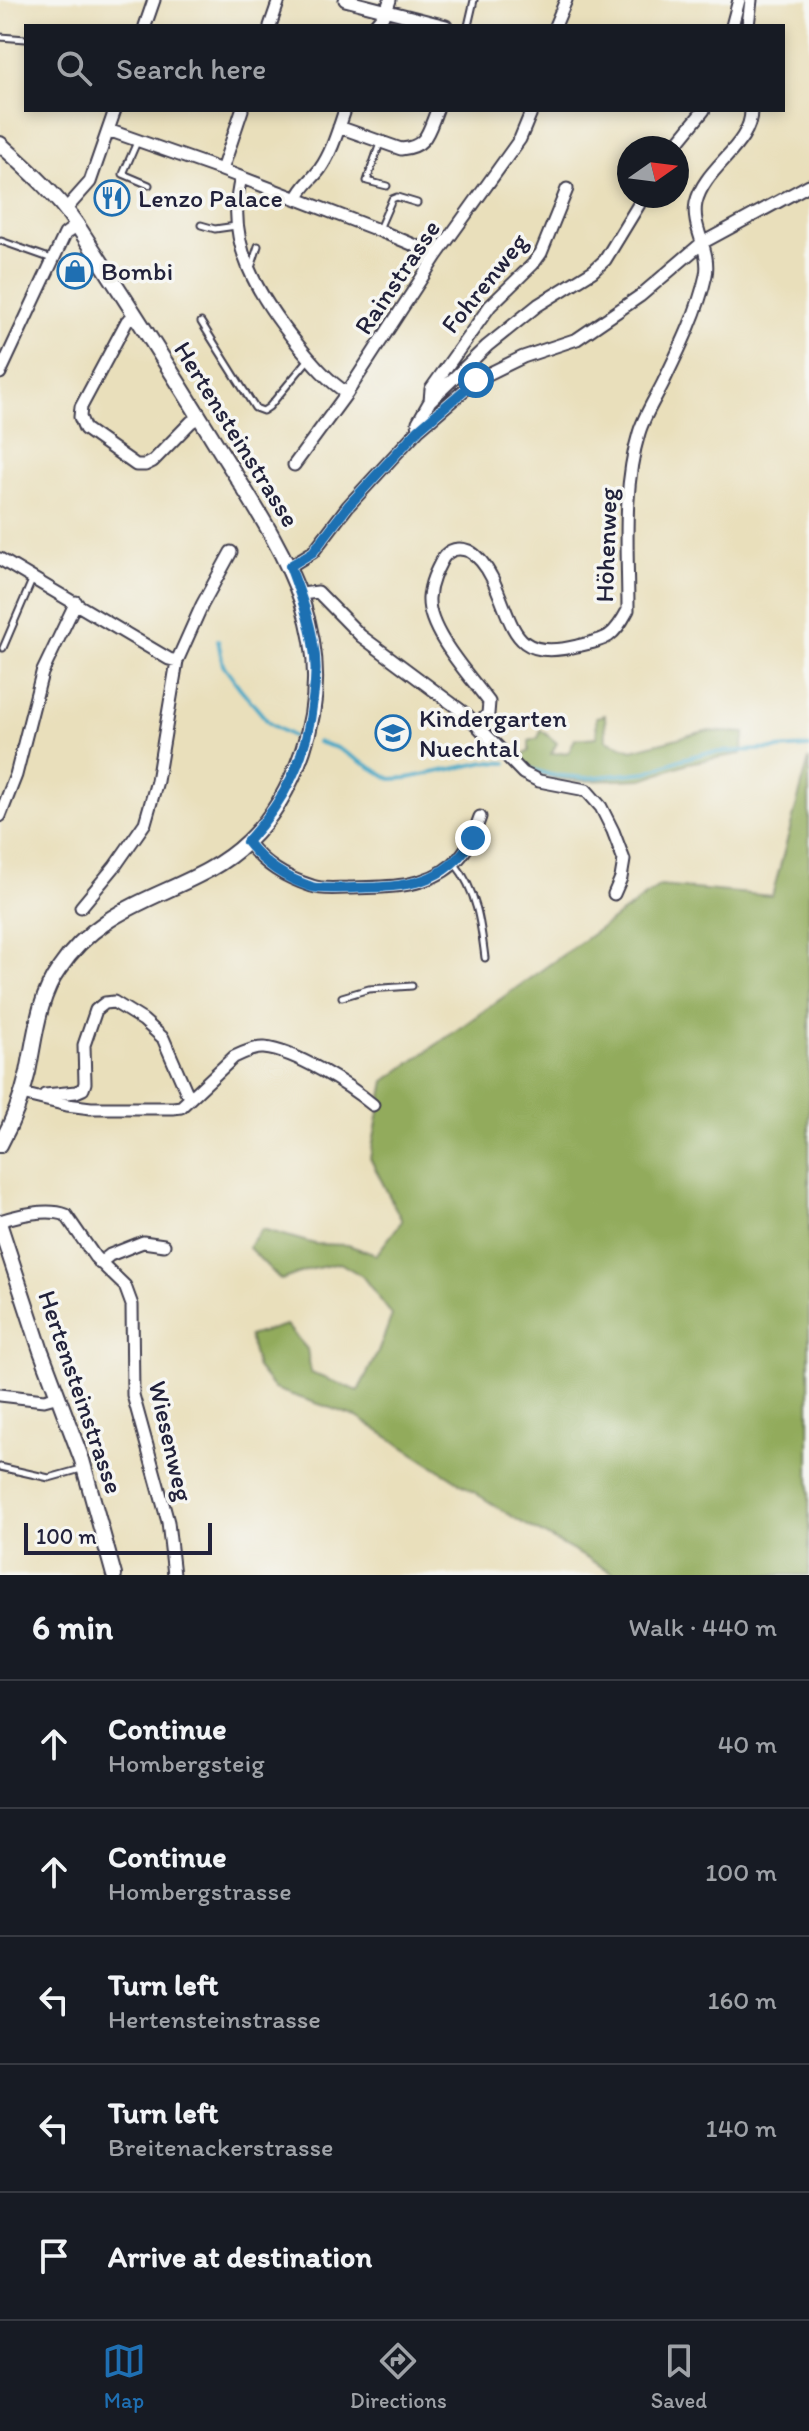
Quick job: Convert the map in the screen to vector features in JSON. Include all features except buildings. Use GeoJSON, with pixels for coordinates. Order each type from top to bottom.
{"type":"FeatureCollection","features":[{"type":"Feature","properties":{"kind":"street"},"geometry":{"type":"LineString","coordinates":[[146,24],[154,0]]}},
{"type":"Feature","properties":{"kind":"street"},"geometry":{"type":"LineString","coordinates":[[271,24],[279,0]]}},
{"type":"Feature","properties":{"kind":"street"},"geometry":{"type":"LineString","coordinates":[[345,0],[388,6],[440,24]]}},
{"type":"Feature","properties":{"kind":"street"},"geometry":{"type":"LineString","coordinates":[[556,24],[566,0]]}},
{"type":"Feature","properties":{"kind":"street"},"geometry":{"type":"LineString","coordinates":[[733,24],[739,0]]}},
{"type":"Feature","properties":{"kind":"street"},"geometry":{"type":"LineString","coordinates":[[748,24],[751,0]]}},
{"type":"Feature","properties":{"kind":"street"},"geometry":{"type":"LineString","coordinates":[[374,24],[388,6]]}},
{"type":"Feature","properties":{"kind":"street"},"geometry":{"type":"LineString","coordinates":[[66,209],[90,182],[114,112]]}},
{"type":"Feature","properties":{"kind":"street"},"geometry":{"type":"LineString","coordinates":[[222,170],[241,112]]}},
{"type":"Feature","properties":{"kind":"street"},"geometry":{"type":"LineString","coordinates":[[297,199],[327,158],[344,112]]}},
{"type":"Feature","properties":{"kind":"street"},"geometry":{"type":"LineString","coordinates":[[339,127],[401,149],[411,148],[421,144],[436,112]]}},
{"type":"Feature","properties":{"kind":"street","name":"Rainstrasse"},"geometry":{"type":"LineString","coordinates":[[294,465],[347,393],[436,256],[520,139],[531,112]]}},
{"type":"Feature","properties":{"kind":"street"},"geometry":{"type":"LineString","coordinates":[[683,136],[702,112]]}},
{"type":"Feature","properties":{"kind":"street","name":"Höhenweg"},"geometry":{"type":"LineString","coordinates":[[477,725],[488,714],[489,702],[436,626],[429,600],[436,570],[446,553],[455,549],[465,549],[473,554],[487,567],[514,631],[521,640],[540,651],[561,650],[598,641],[617,630],[628,610],[631,469],[639,432],[672,365],[702,286],[707,264],[698,234],[696,205],[702,188],[720,162],[741,140],[751,112]]}},
{"type":"Feature","properties":{"kind":"street"},"geometry":{"type":"LineString","coordinates":[[108,130],[222,170],[378,230],[436,256]]}},
{"type":"Feature","properties":{"kind":"street","name":"Hertensteinstrasse"},"geometry":{"type":"LineString","coordinates":[[0,144],[36,176],[77,225],[290,566],[314,645],[316,679],[310,729],[293,778],[277,806],[247,842],[222,863],[106,922],[69,955],[56,972],[36,1028],[16,1115],[0,1145]]}},
{"type":"Feature","properties":{"kind":"street"},"geometry":{"type":"LineString","coordinates":[[241,178],[237,196],[237,225],[251,274],[275,317],[309,359],[333,384],[347,393]]}},
{"type":"Feature","properties":{"kind":"street"},"geometry":{"type":"LineString","coordinates":[[290,566],[313,552],[348,506],[419,429],[476,380],[523,357],[577,339],[619,311],[702,243],[809,185]]}},
{"type":"Feature","properties":{"kind":"street","name":"Fohrenweg"},"geometry":{"type":"LineString","coordinates":[[419,429],[418,422],[430,401],[431,389],[477,322],[541,253],[567,189]]}},
{"type":"Feature","properties":{"kind":"street"},"geometry":{"type":"LineString","coordinates":[[430,401],[509,327],[605,260],[637,208]]}},
{"type":"Feature","properties":{"kind":"street"},"geometry":{"type":"LineString","coordinates":[[0,373],[65,234],[77,225]]}},
{"type":"Feature","properties":{"kind":"street"},"geometry":{"type":"LineString","coordinates":[[136,316],[127,321],[81,407],[80,417],[85,429],[136,465],[145,465],[199,417]]}},
{"type":"Feature","properties":{"kind":"street"},"geometry":{"type":"LineString","coordinates":[[81,907],[145,823],[157,781],[177,661],[202,605],[231,552]]}},
{"type":"Feature","properties":{"kind":"street"},"geometry":{"type":"LineString","coordinates":[[0,559],[177,661]]}},
{"type":"Feature","properties":{"kind":"street"},"geometry":{"type":"LineString","coordinates":[[301,594],[318,592],[361,636],[445,697],[477,725],[523,773],[539,781],[586,790],[601,807],[624,860],[614,894]]}},
{"type":"Feature","properties":{"kind":"street"},"geometry":{"type":"LineString","coordinates":[[0,816],[16,775],[42,673],[76,602]]}},
{"type":"Feature","properties":{"kind":"street"},"geometry":{"type":"LineString","coordinates":[[247,842],[271,868],[316,888],[397,887],[425,880],[455,863],[473,838],[480,817]]}},
{"type":"Feature","properties":{"kind":"street"},"geometry":{"type":"LineString","coordinates":[[43,1099],[45,1095],[83,1089],[84,1045],[96,1010],[105,1003],[114,1002],[143,1020],[163,1038],[191,1097]]}},
{"type":"Feature","properties":{"kind":"street"},"geometry":{"type":"LineString","coordinates":[[22,1094],[91,1108],[181,1107],[234,1057],[263,1048],[320,1070],[373,1105]]}},
{"type":"Feature","properties":{"kind":"street","name":"Wiesenweg"},"geometry":{"type":"LineString","coordinates":[[0,1224],[13,1217],[58,1212],[66,1215],[100,1263],[125,1286],[132,1305],[133,1395],[168,1522],[174,1575]]}},
{"type":"Feature","properties":{"kind":"street","name":"Hertensteinstrasse"},"geometry":{"type":"LineString","coordinates":[[0,1224],[41,1351],[84,1468],[114,1575]]}},
{"type":"Feature","properties":{"kind":"street"},"geometry":{"type":"LineString","coordinates":[[100,1263],[110,1255],[143,1242],[164,1245]]}},
{"type":"Feature","properties":{"kind":"street"},"geometry":{"type":"LineString","coordinates":[[0,1395],[44,1400],[59,1396]]}},
{"type":"Feature","properties":{"kind":"lane"},"geometry":{"type":"LineString","coordinates":[[468,24],[474,0]]}},
{"type":"Feature","properties":{"kind":"lane"},"geometry":{"type":"LineString","coordinates":[[0,37],[24,39]]}},
{"type":"Feature","properties":{"kind":"lane"},"geometry":{"type":"LineString","coordinates":[[137,141],[123,174],[149,185]]}},
{"type":"Feature","properties":{"kind":"lane"},"geometry":{"type":"LineString","coordinates":[[381,142],[367,181],[387,186]]}},
{"type":"Feature","properties":{"kind":"lane"},"geometry":{"type":"LineString","coordinates":[[378,230],[392,199],[397,197],[417,203]]}},
{"type":"Feature","properties":{"kind":"lane"},"geometry":{"type":"LineString","coordinates":[[201,225],[215,229],[237,225]]}},
{"type":"Feature","properties":{"kind":"lane"},"geometry":{"type":"LineString","coordinates":[[1,241],[53,259]]}},
{"type":"Feature","properties":{"kind":"lane"},"geometry":{"type":"LineString","coordinates":[[251,274],[258,246]]}},
{"type":"Feature","properties":{"kind":"lane"},"geometry":{"type":"LineString","coordinates":[[201,322],[255,408],[263,411],[309,359]]}},
{"type":"Feature","properties":{"kind":"lane"},"geometry":{"type":"LineString","coordinates":[[3,648],[33,577]]}},
{"type":"Feature","properties":{"kind":"lane"},"geometry":{"type":"LineString","coordinates":[[455,863],[464,874],[476,904],[485,958]]}},
{"type":"Feature","properties":{"kind":"lane"},"geometry":{"type":"LineString","coordinates":[[342,997],[369,989],[412,986]]}},
{"type":"Feature","properties":{"kind":"lane"},"geometry":{"type":"LineString","coordinates":[[0,1467],[49,1478],[84,1468]]}},
{"type":"Feature","properties":{"kind":"green space"},"geometry":{"type":"Polygon","coordinates":[[[605,715],[606,740],[632,750],[705,731],[745,733],[741,754],[688,763],[643,779],[581,781],[556,779],[533,771],[520,757],[529,751],[529,741],[538,738],[541,730],[557,743],[551,754],[569,752],[575,739],[597,737],[596,717],[605,715]]]}},
{"type":"Feature","properties":{"kind":"green space"},"geometry":{"type":"Polygon","coordinates":[[[809,759],[809,1575],[617,1575],[519,1521],[357,1417],[274,1389],[257,1368],[249,1336],[286,1325],[307,1349],[311,1373],[358,1391],[392,1315],[362,1276],[340,1263],[281,1280],[248,1247],[262,1229],[315,1244],[348,1245],[376,1255],[402,1221],[370,1158],[385,1081],[660,886],[772,896],[809,759]]]}},
{"type":"Feature","properties":{"kind":"waterway"},"geometry":{"type":"LineString","coordinates":[[218,640],[223,665],[240,688],[270,724],[292,736]]}},
{"type":"Feature","properties":{"kind":"waterway"},"geometry":{"type":"LineString","coordinates":[[318,742],[337,748],[391,779],[486,762],[506,763]]}},
{"type":"Feature","properties":{"kind":"waterway"},"geometry":{"type":"LineString","coordinates":[[527,768],[551,775],[586,778],[647,772],[706,753],[809,747]]}},
{"type":"Feature","properties":{"kind":"place","name":"Lenzo Palace"},"geometry":{"type":"Point","coordinates":[112,198]}},
{"type":"Feature","properties":{"kind":"place","name":"Bombi"},"geometry":{"type":"Point","coordinates":[75,271]}},
{"type":"Feature","properties":{"kind":"place","name":"Kindergarten Nuechtal"},"geometry":{"type":"Point","coordinates":[393,733]}},
{"type":"Feature","properties":{"kind":"route"},"geometry":{"type":"LineString","coordinates":[[473,838],[455,863],[442,872],[397,887],[316,888],[271,868],[247,842],[277,806],[293,778],[310,729],[316,679],[314,645],[290,566],[313,552],[348,506],[419,429],[476,380]]}}]}
